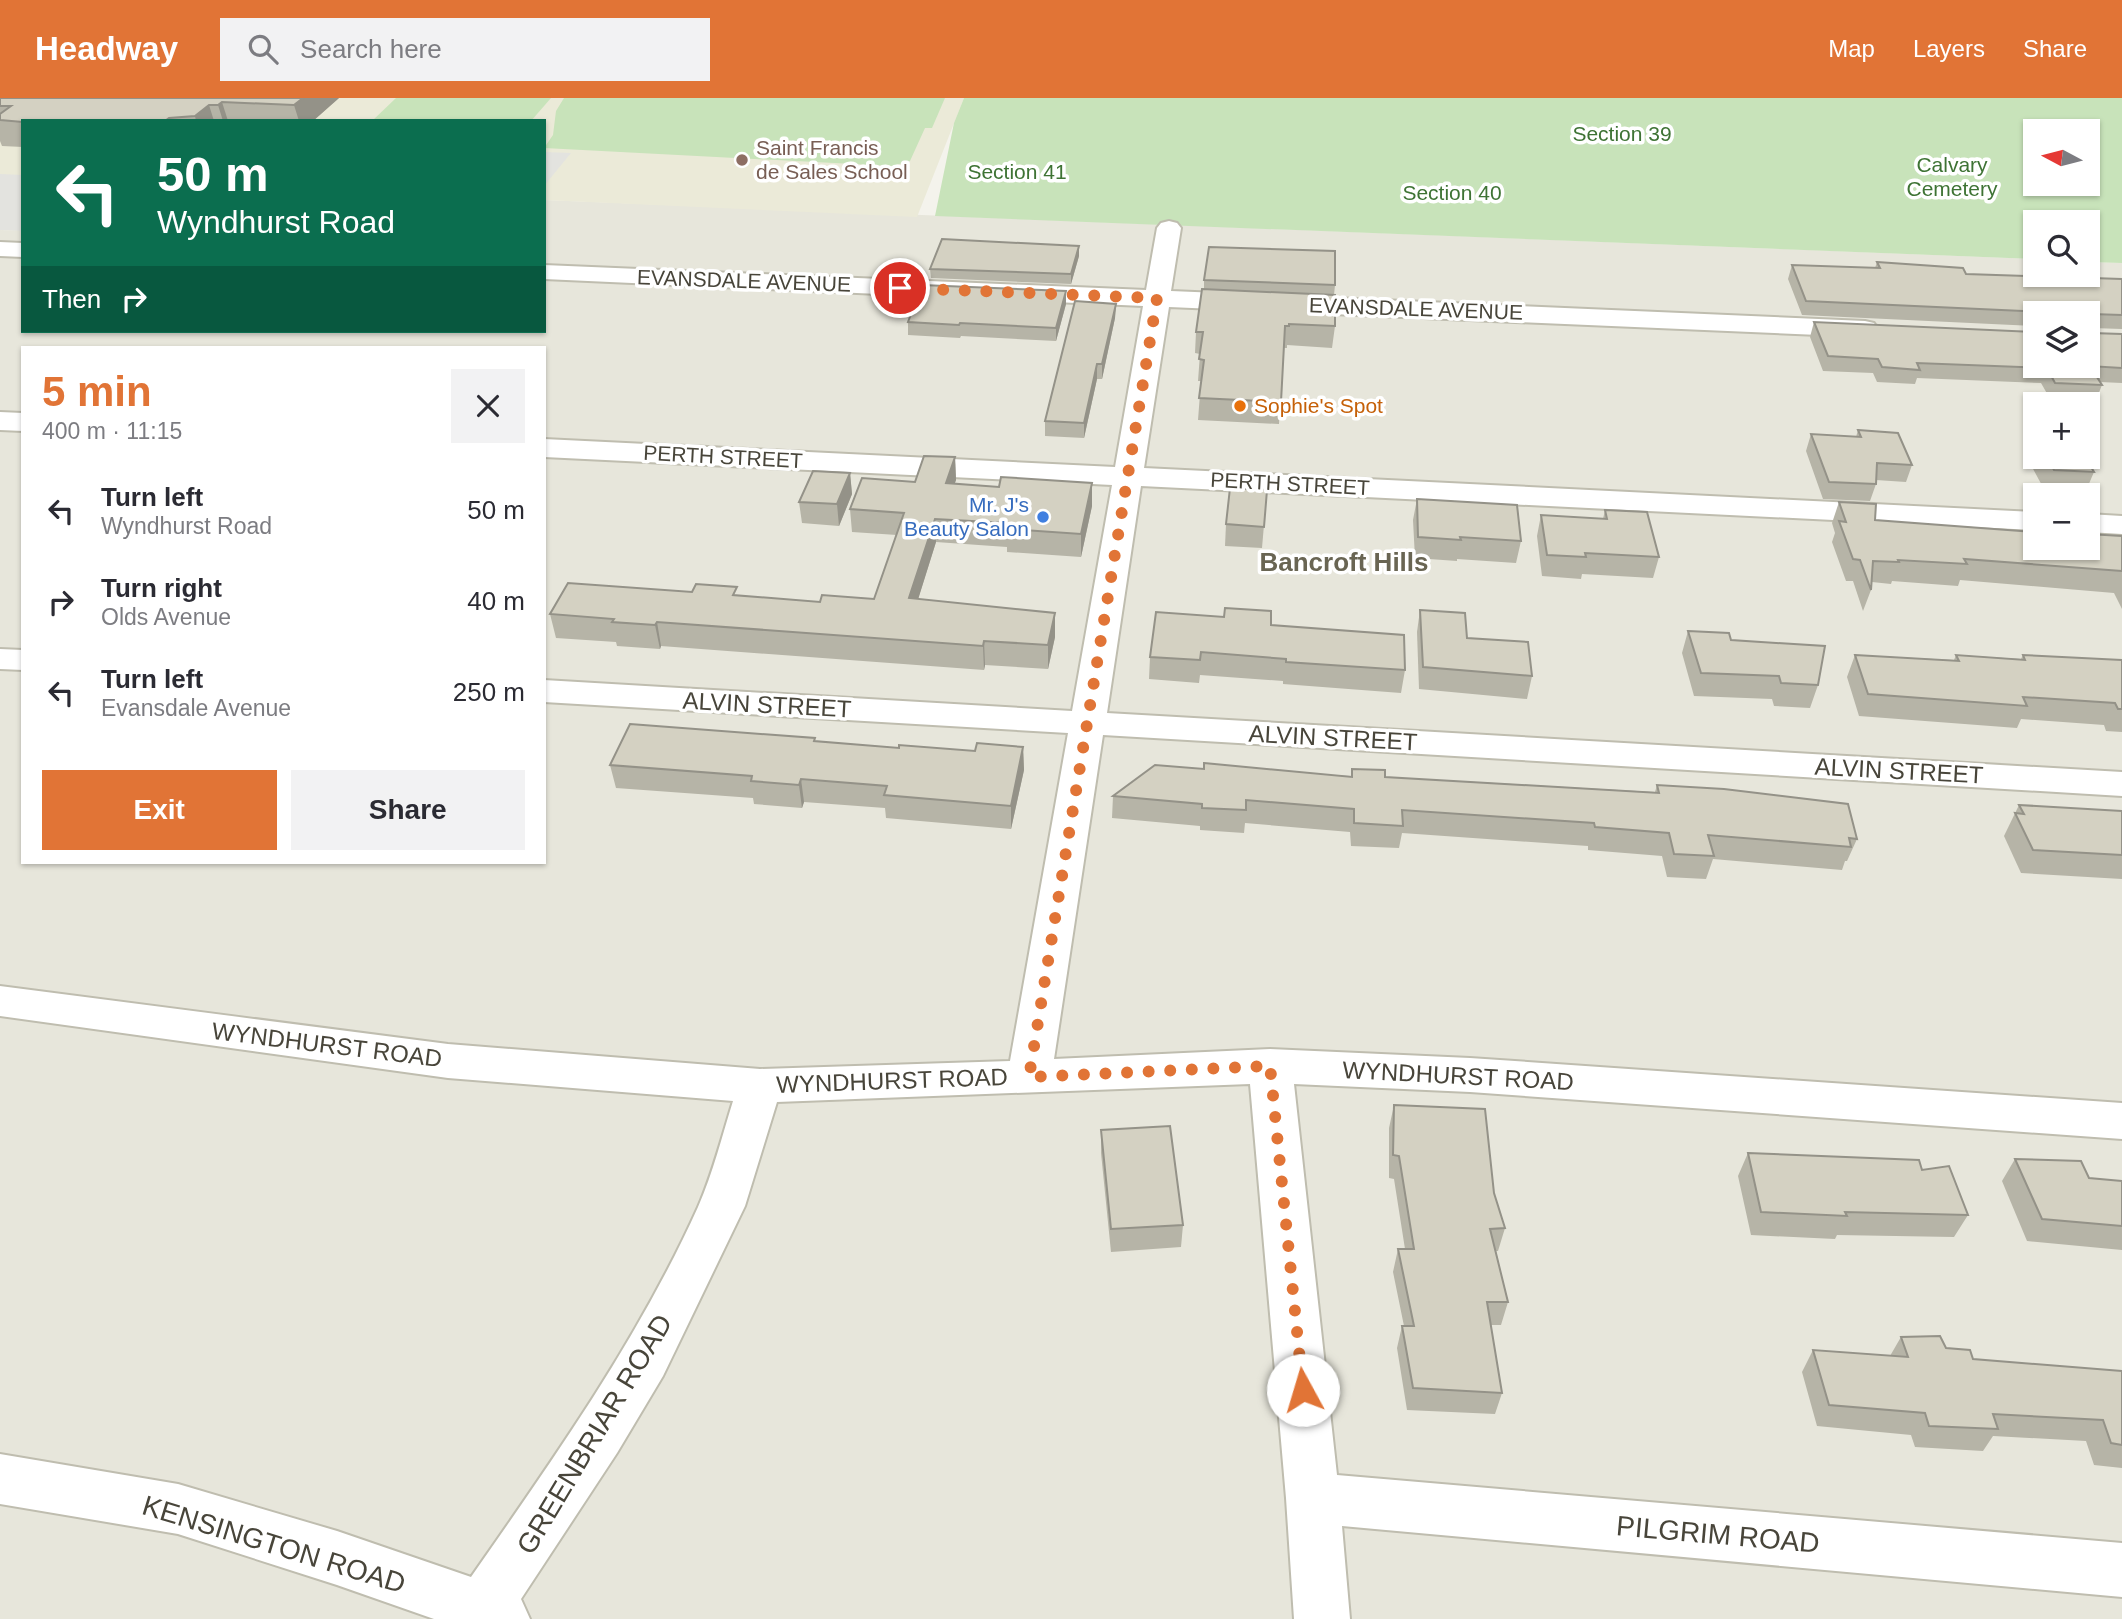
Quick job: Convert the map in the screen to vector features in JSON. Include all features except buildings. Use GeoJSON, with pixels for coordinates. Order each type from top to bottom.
{"type":"FeatureCollection","features":[{"type":"Feature","properties":{"kind":"street"},"geometry":{"type":"LineString","coordinates":[[1029,1077],[1170,228]]}},
{"type":"Feature","properties":{"kind":"street"},"geometry":{"type":"LineString","coordinates":[[0,249],[21,250]]}},
{"type":"Feature","properties":{"kind":"street","name":"EVANSDALE AVENUE"},"geometry":{"type":"LineString","coordinates":[[546,272],[1884,329]]}},
{"type":"Feature","properties":{"kind":"street"},"geometry":{"type":"LineString","coordinates":[[0,421],[21,422]]}},
{"type":"Feature","properties":{"kind":"street","name":"PERTH STREET"},"geometry":{"type":"LineString","coordinates":[[546,448],[2023,520]]}},
{"type":"Feature","properties":{"kind":"street"},"geometry":{"type":"LineString","coordinates":[[2100,524],[2122,525]]}},
{"type":"Feature","properties":{"kind":"street"},"geometry":{"type":"LineString","coordinates":[[0,659],[21,660]]}},
{"type":"Feature","properties":{"kind":"street","name":"ALVIN STREET"},"geometry":{"type":"LineString","coordinates":[[546,691],[2122,784]]}},
{"type":"Feature","properties":{"kind":"street","name":"WYNDHURST ROAD"},"geometry":{"type":"LineString","coordinates":[[0,1000],[448,1061],[760,1086],[1270,1066],[1470,1075],[2122,1121]]}},
{"type":"Feature","properties":{"kind":"street"},"geometry":{"type":"LineString","coordinates":[[1270,1066],[1313,1498],[1322,1619]]}},
{"type":"Feature","properties":{"kind":"street","name":"GREENBRIAR ROAD"},"geometry":{"type":"LineString","coordinates":[[487,1616],[645,1360],[722,1206],[760,1086]]}},
{"type":"Feature","properties":{"kind":"street","name":"KENSINGTON ROAD"},"geometry":{"type":"LineString","coordinates":[[0,1479],[178,1509],[337,1558],[487,1616]]}},
{"type":"Feature","properties":{"kind":"street","name":"PILGRIM ROAD"},"geometry":{"type":"LineString","coordinates":[[1313,1498],[2122,1570]]}},
{"type":"Feature","properties":{"kind":"shaded area","name":"Saint Francis de Sales School"},"geometry":{"type":"Polygon","coordinates":[[[0,98],[964,98],[917,217],[546,200],[546,119],[21,119],[21,231],[0,230],[0,98]]]}},
{"type":"Feature","properties":{"kind":"shaded area"},"geometry":{"type":"Polygon","coordinates":[[[546,152],[571,153],[546,184],[546,152]]]}},
{"type":"Feature","properties":{"kind":"shaded area"},"geometry":{"type":"Polygon","coordinates":[[[0,174],[21,175],[21,231],[0,230],[0,174]]]}},
{"type":"Feature","properties":{"kind":"shaded area"},"geometry":{"type":"Polygon","coordinates":[[[546,200],[2023,259],[2023,287],[2100,287],[2100,262],[2122,263],[2122,1619],[0,1619],[0,230],[21,231],[21,333],[546,333],[546,200]]]}},
{"type":"Feature","properties":{"kind":"green space"},"geometry":{"type":"Polygon","coordinates":[[[396,98],[551,98],[533,119],[374,119],[396,98]]]}},
{"type":"Feature","properties":{"kind":"green space"},"geometry":{"type":"Polygon","coordinates":[[[564,98],[945,98],[932,128],[925,128],[910,161],[892,166],[546,148],[553,135],[556,111],[564,98]]]}},
{"type":"Feature","properties":{"kind":"green space","name":"Calvary Cemetery"},"geometry":{"type":"Polygon","coordinates":[[[964,98],[2122,98],[2122,263],[2100,262],[2100,210],[2023,210],[2023,259],[935,216],[954,123],[964,98]]]}},
{"type":"Feature","properties":{"kind":"place","name":"Saint Francis de Sales School"},"geometry":{"type":"Point","coordinates":[742,160]}},
{"type":"Feature","properties":{"kind":"place","name":"Sophie's Spot"},"geometry":{"type":"Point","coordinates":[1240,406]}},
{"type":"Feature","properties":{"kind":"place","name":"Mr. J's Beauty Salon"},"geometry":{"type":"Point","coordinates":[1043,517]}},
{"type":"Feature","properties":{"kind":"district","name":"Bancroft Hills"},"geometry":{"type":"Point","coordinates":[1344,562]}},
{"type":"Feature","properties":{"kind":"route"},"geometry":{"type":"LineString","coordinates":[[900,288],[1157,298],[1029,1077],[1270,1066],[1303,1390]]}},
{"type":"Feature","properties":{"kind":"park label","name":"Section 39"},"geometry":{"type":"Point","coordinates":[1622,134]}},
{"type":"Feature","properties":{"kind":"park label","name":"Section 41"},"geometry":{"type":"Point","coordinates":[1017,172]}},
{"type":"Feature","properties":{"kind":"park label","name":"Section 40"},"geometry":{"type":"Point","coordinates":[1452,193]}}]}
